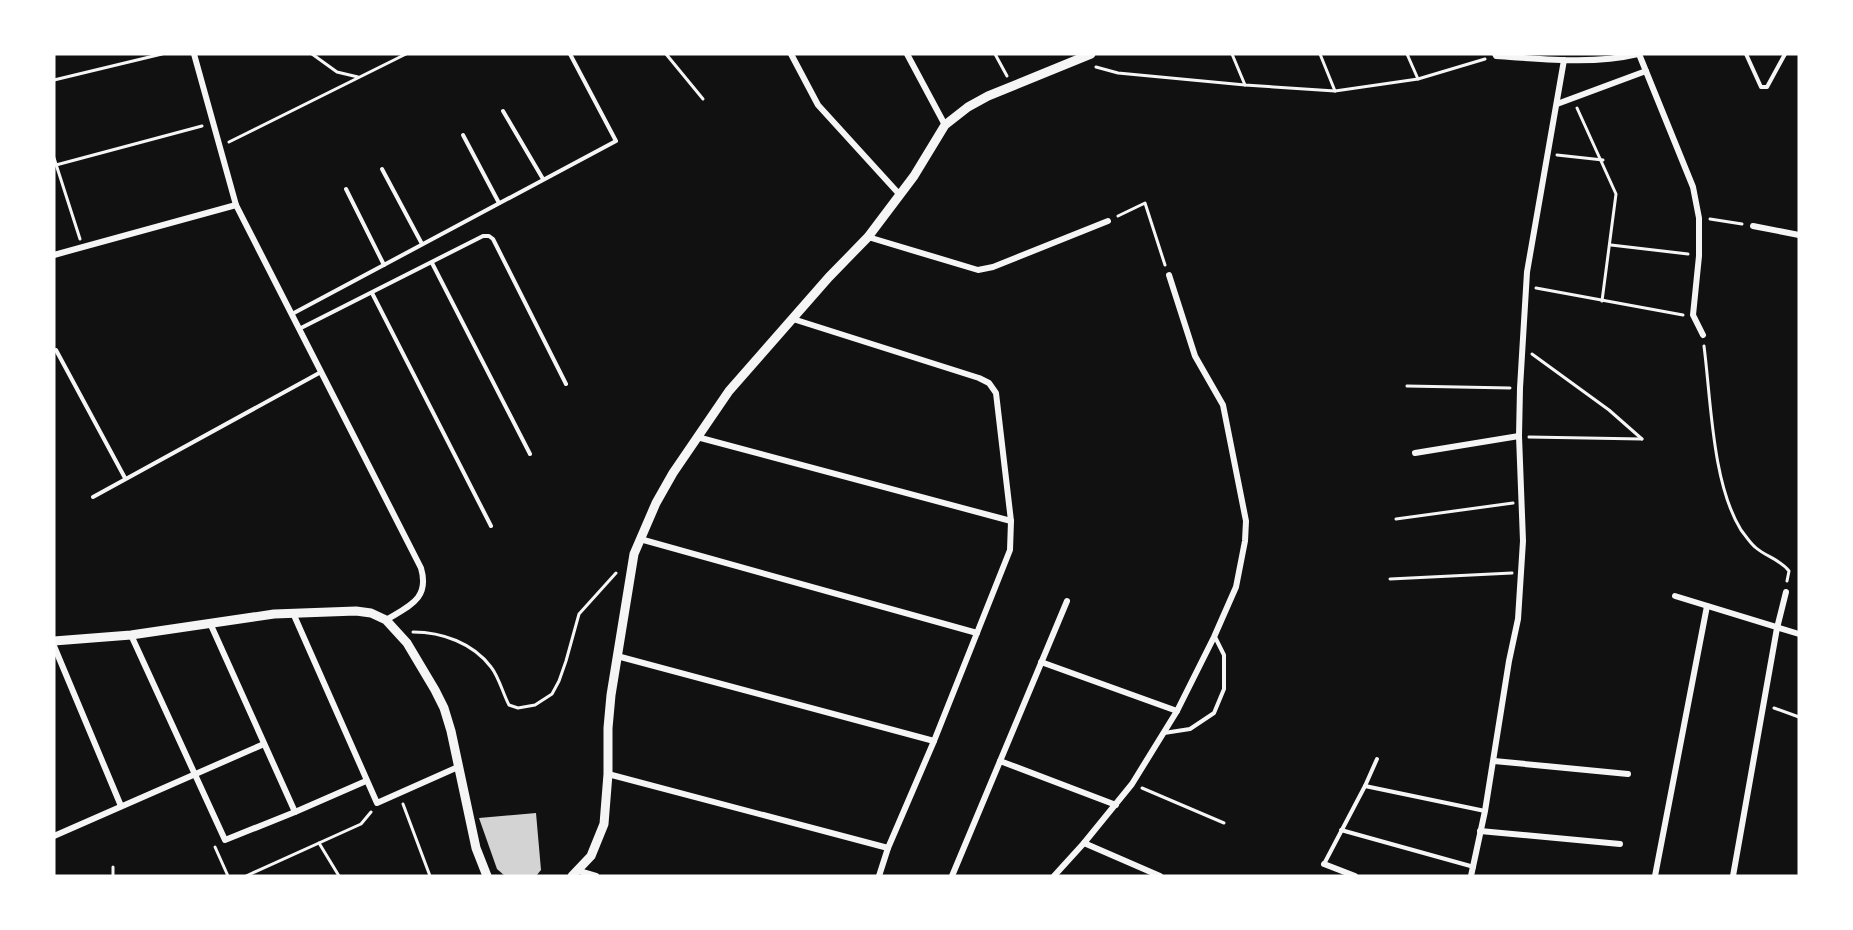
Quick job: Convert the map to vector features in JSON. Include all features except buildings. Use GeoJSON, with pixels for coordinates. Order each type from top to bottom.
{"type":"FeatureCollection","features":[{"type":"Feature","properties":{"kind":"street"},"geometry":{"type":"LineString","coordinates":[[194,54],[236,205],[411,548],[424,580],[423,591],[413,603],[386,620]]}},
{"type":"Feature","properties":{"kind":"street"},"geometry":{"type":"LineString","coordinates":[[791,54],[818,105],[900,195]]}},
{"type":"Feature","properties":{"kind":"street"},"geometry":{"type":"LineString","coordinates":[[907,54],[945,125]]}},
{"type":"Feature","properties":{"kind":"street"},"geometry":{"type":"LineString","coordinates":[[576,873],[591,856],[604,824],[608,774],[608,728],[634,554],[656,503],[697,437],[729,391],[868,237],[900,195],[945,125],[968,107],[988,96],[1091,54]]}},
{"type":"Feature","properties":{"kind":"street"},"geometry":{"type":"LineString","coordinates":[[1496,55],[1564,60],[1620,58],[1639,54],[1689,176],[1699,218],[1699,256],[1693,315],[1702,335]]}},
{"type":"Feature","properties":{"kind":"street"},"geometry":{"type":"LineString","coordinates":[[1471,876],[1494,761],[1509,661],[1518,619],[1523,541],[1519,436],[1520,388],[1527,272],[1564,60]]}},
{"type":"Feature","properties":{"kind":"street"},"geometry":{"type":"LineString","coordinates":[[1557,104],[1646,71]]}},
{"type":"Feature","properties":{"kind":"street"},"geometry":{"type":"LineString","coordinates":[[54,255],[236,205]]}},
{"type":"Feature","properties":{"kind":"street"},"geometry":{"type":"LineString","coordinates":[[868,237],[978,270],[993,267],[1108,221]]}},
{"type":"Feature","properties":{"kind":"street"},"geometry":{"type":"LineString","coordinates":[[1753,226],[1799,235]]}},
{"type":"Feature","properties":{"kind":"street"},"geometry":{"type":"LineString","coordinates":[[1054,876],[1116,806],[1177,711],[1236,587],[1245,542],[1246,522],[1223,405],[1195,356],[1169,275]]}},
{"type":"Feature","properties":{"kind":"street"},"geometry":{"type":"LineString","coordinates":[[794,320],[979,378],[989,383],[996,393],[1011,521],[1010,550],[934,741],[888,848],[879,876]]}},
{"type":"Feature","properties":{"kind":"street"},"geometry":{"type":"LineString","coordinates":[[1415,453],[1519,436]]}},
{"type":"Feature","properties":{"kind":"street"},"geometry":{"type":"LineString","coordinates":[[697,437],[1011,521]]}},
{"type":"Feature","properties":{"kind":"street"},"geometry":{"type":"LineString","coordinates":[[640,539],[977,633]]}},
{"type":"Feature","properties":{"kind":"street"},"geometry":{"type":"LineString","coordinates":[[1733,876],[1777,628],[1786,592]]}},
{"type":"Feature","properties":{"kind":"street"},"geometry":{"type":"LineString","coordinates":[[1675,596],[1799,634]]}},
{"type":"Feature","properties":{"kind":"street"},"geometry":{"type":"LineString","coordinates":[[952,876],[1066,601]]}},
{"type":"Feature","properties":{"kind":"street"},"geometry":{"type":"LineString","coordinates":[[1656,876],[1707,606]]}},
{"type":"Feature","properties":{"kind":"street"},"geometry":{"type":"LineString","coordinates":[[54,641],[131,635],[250,616],[293,613],[356,611],[371,613],[386,620],[421,666],[444,708],[476,848],[487,876]]}},
{"type":"Feature","properties":{"kind":"street"},"geometry":{"type":"LineString","coordinates":[[293,613],[377,803],[458,768]]}},
{"type":"Feature","properties":{"kind":"street"},"geometry":{"type":"LineString","coordinates":[[210,623],[295,812]]}},
{"type":"Feature","properties":{"kind":"street"},"geometry":{"type":"LineString","coordinates":[[131,635],[225,840],[366,781]]}},
{"type":"Feature","properties":{"kind":"street"},"geometry":{"type":"LineString","coordinates":[[54,646],[121,806]]}},
{"type":"Feature","properties":{"kind":"street"},"geometry":{"type":"LineString","coordinates":[[617,656],[934,741]]}},
{"type":"Feature","properties":{"kind":"street"},"geometry":{"type":"LineString","coordinates":[[1041,662],[1177,711]]}},
{"type":"Feature","properties":{"kind":"street"},"geometry":{"type":"LineString","coordinates":[[54,836],[264,744]]}},
{"type":"Feature","properties":{"kind":"street"},"geometry":{"type":"LineString","coordinates":[[1000,761],[1116,806]]}},
{"type":"Feature","properties":{"kind":"street"},"geometry":{"type":"LineString","coordinates":[[1494,761],[1628,774]]}},
{"type":"Feature","properties":{"kind":"street"},"geometry":{"type":"LineString","coordinates":[[608,774],[888,848]]}},
{"type":"Feature","properties":{"kind":"street"},"geometry":{"type":"LineString","coordinates":[[1480,831],[1620,844]]}},
{"type":"Feature","properties":{"kind":"street"},"geometry":{"type":"LineString","coordinates":[[1084,843],[1160,876]]}},
{"type":"Feature","properties":{"kind":"street"},"geometry":{"type":"LineString","coordinates":[[1324,864],[1355,876]]}},
{"type":"Feature","properties":{"kind":"street"},"geometry":{"type":"LineString","coordinates":[[576,873],[596,876]]}},
{"type":"Feature","properties":{"kind":"lane"},"geometry":{"type":"LineString","coordinates":[[292,314],[616,141],[570,54]]}},
{"type":"Feature","properties":{"kind":"lane"},"geometry":{"type":"LineString","coordinates":[[1746,54],[1761,87],[1767,87],[1785,54]]}},
{"type":"Feature","properties":{"kind":"lane"},"geometry":{"type":"LineString","coordinates":[[503,111],[543,179]]}},
{"type":"Feature","properties":{"kind":"lane"},"geometry":{"type":"LineString","coordinates":[[463,135],[499,203]]}},
{"type":"Feature","properties":{"kind":"lane"},"geometry":{"type":"LineString","coordinates":[[382,170],[422,244]]}},
{"type":"Feature","properties":{"kind":"lane"},"geometry":{"type":"LineString","coordinates":[[346,189],[384,265]]}},
{"type":"Feature","properties":{"kind":"lane"},"geometry":{"type":"LineString","coordinates":[[299,329],[483,236],[489,236],[493,239],[566,384]]}},
{"type":"Feature","properties":{"kind":"lane"},"geometry":{"type":"LineString","coordinates":[[432,263],[530,454]]}},
{"type":"Feature","properties":{"kind":"lane"},"geometry":{"type":"LineString","coordinates":[[372,293],[491,526]]}},
{"type":"Feature","properties":{"kind":"lane"},"geometry":{"type":"LineString","coordinates":[[56,350],[125,478]]}},
{"type":"Feature","properties":{"kind":"lane"},"geometry":{"type":"LineString","coordinates":[[93,496],[321,372]]}},
{"type":"Feature","properties":{"kind":"lane"},"geometry":{"type":"LineString","coordinates":[[1164,733],[1190,729],[1214,713],[1224,688],[1224,655],[1214,637]]}},
{"type":"Feature","properties":{"kind":"lane"},"geometry":{"type":"LineString","coordinates":[[1324,864],[1377,759]]}},
{"type":"Feature","properties":{"kind":"lane"},"geometry":{"type":"LineString","coordinates":[[1365,786],[1485,810]]}},
{"type":"Feature","properties":{"kind":"lane"},"geometry":{"type":"LineString","coordinates":[[1341,830],[1473,867]]}},
{"type":"Feature","properties":{"kind":"path"},"geometry":{"type":"LineString","coordinates":[[54,80],[162,54]]}},
{"type":"Feature","properties":{"kind":"path"},"geometry":{"type":"LineString","coordinates":[[312,54],[337,72],[359,77]]}},
{"type":"Feature","properties":{"kind":"path"},"geometry":{"type":"LineString","coordinates":[[219,146],[406,54]]}},
{"type":"Feature","properties":{"kind":"path"},"geometry":{"type":"LineString","coordinates":[[666,54],[703,99]]}},
{"type":"Feature","properties":{"kind":"path"},"geometry":{"type":"LineString","coordinates":[[995,54],[1008,79]]}},
{"type":"Feature","properties":{"kind":"path"},"geometry":{"type":"LineString","coordinates":[[1232,54],[1245,85]]}},
{"type":"Feature","properties":{"kind":"path"},"geometry":{"type":"LineString","coordinates":[[1320,54],[1335,91]]}},
{"type":"Feature","properties":{"kind":"path"},"geometry":{"type":"LineString","coordinates":[[1407,54],[1418,79]]}},
{"type":"Feature","properties":{"kind":"path"},"geometry":{"type":"LineString","coordinates":[[1096,67],[1118,73],[1335,91],[1418,79],[1496,55]]}},
{"type":"Feature","properties":{"kind":"path"},"geometry":{"type":"LineString","coordinates":[[1573,99],[1603,160],[1616,194],[1602,301]]}},
{"type":"Feature","properties":{"kind":"path"},"geometry":{"type":"LineString","coordinates":[[56,165],[213,124]]}},
{"type":"Feature","properties":{"kind":"path"},"geometry":{"type":"LineString","coordinates":[[1548,154],[1603,160]]}},
{"type":"Feature","properties":{"kind":"path"},"geometry":{"type":"LineString","coordinates":[[54,158],[83,247]]}},
{"type":"Feature","properties":{"kind":"path"},"geometry":{"type":"LineString","coordinates":[[1108,221],[1144,203],[1169,275]]}},
{"type":"Feature","properties":{"kind":"path"},"geometry":{"type":"LineString","coordinates":[[1699,218],[1753,226]]}},
{"type":"Feature","properties":{"kind":"path"},"geometry":{"type":"LineString","coordinates":[[1610,245],[1699,256]]}},
{"type":"Feature","properties":{"kind":"path"},"geometry":{"type":"LineString","coordinates":[[1526,286],[1672,314],[1693,315]]}},
{"type":"Feature","properties":{"kind":"path"},"geometry":{"type":"LineString","coordinates":[[1702,335],[1719,467],[1728,499],[1740,529],[1755,548],[1783,563],[1789,571],[1786,592]]}},
{"type":"Feature","properties":{"kind":"path"},"geometry":{"type":"LineString","coordinates":[[1519,436],[1642,439],[1609,410],[1522,346]]}},
{"type":"Feature","properties":{"kind":"path"},"geometry":{"type":"LineString","coordinates":[[1407,386],[1520,388]]}},
{"type":"Feature","properties":{"kind":"path"},"geometry":{"type":"LineString","coordinates":[[1396,519],[1521,502]]}},
{"type":"Feature","properties":{"kind":"path"},"geometry":{"type":"LineString","coordinates":[[398,633],[426,632],[446,635],[472,650],[492,667],[509,705],[518,708],[535,705],[552,694],[559,681],[579,614],[616,573]]}},
{"type":"Feature","properties":{"kind":"path"},"geometry":{"type":"LineString","coordinates":[[1390,579],[1520,573]]}},
{"type":"Feature","properties":{"kind":"path"},"geometry":{"type":"LineString","coordinates":[[1764,704],[1799,717]]}},
{"type":"Feature","properties":{"kind":"path"},"geometry":{"type":"LineString","coordinates":[[1132,784],[1224,823]]}},
{"type":"Feature","properties":{"kind":"path"},"geometry":{"type":"LineString","coordinates":[[399,794],[430,876]]}},
{"type":"Feature","properties":{"kind":"path"},"geometry":{"type":"LineString","coordinates":[[246,876],[361,824],[377,803]]}},
{"type":"Feature","properties":{"kind":"path"},"geometry":{"type":"LineString","coordinates":[[225,840],[214,844],[228,876]]}},
{"type":"Feature","properties":{"kind":"path"},"geometry":{"type":"LineString","coordinates":[[319,843],[339,876]]}},
{"type":"Feature","properties":{"kind":"path"},"geometry":{"type":"LineString","coordinates":[[113,867],[113,876]]}}]}
